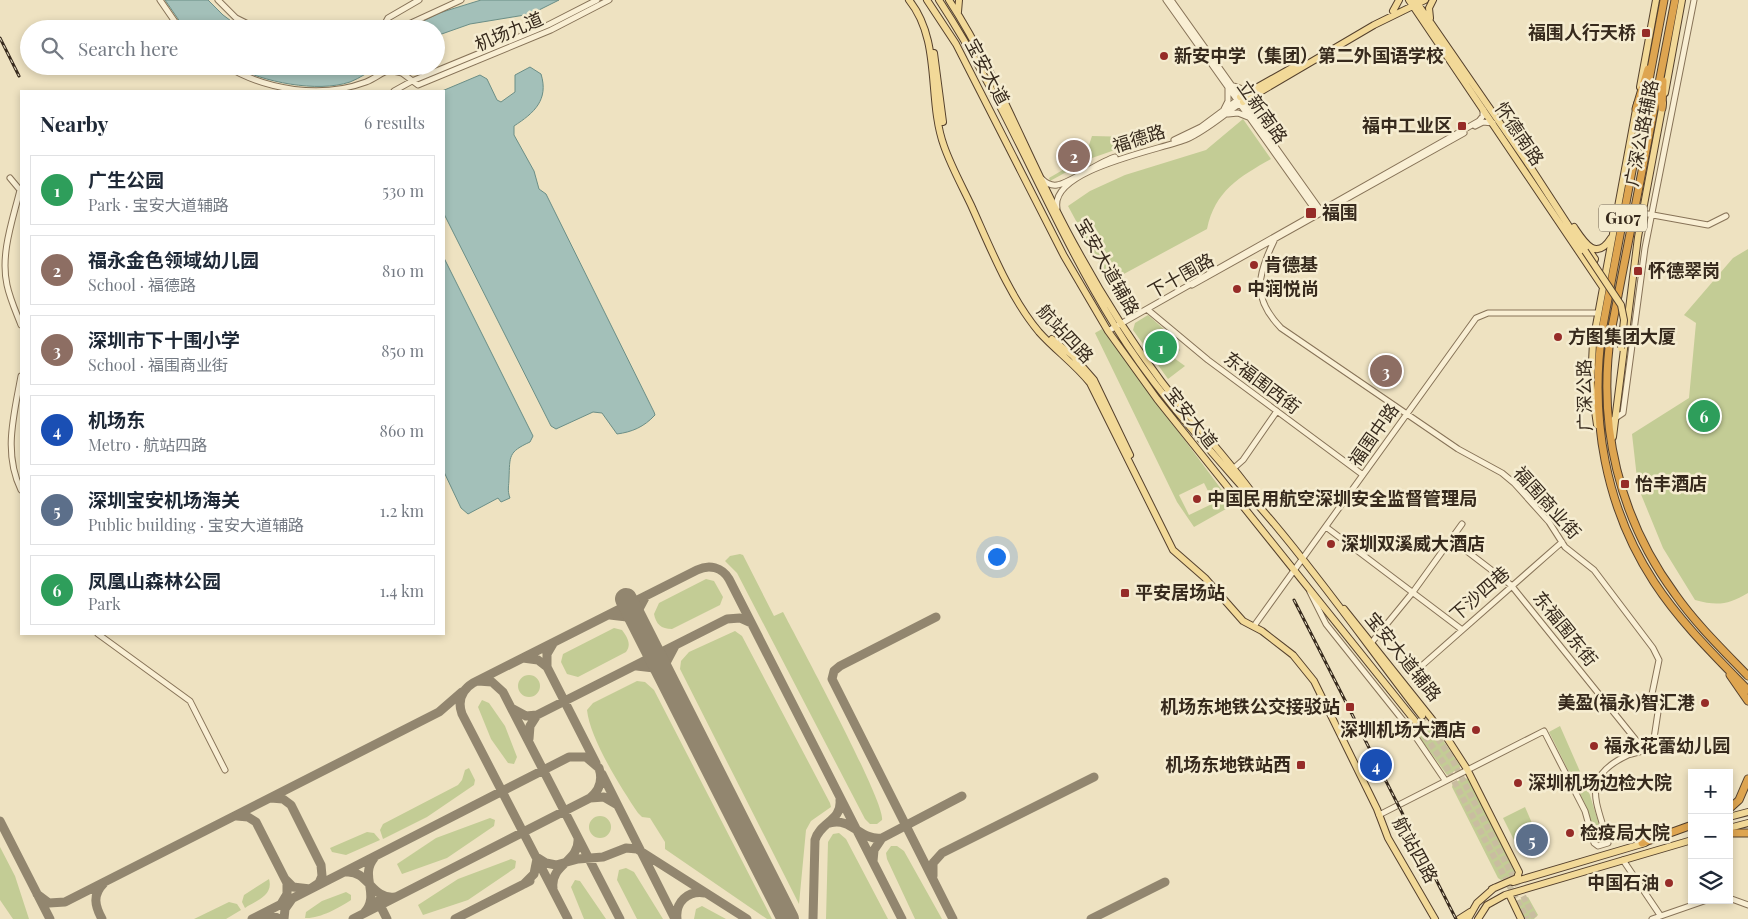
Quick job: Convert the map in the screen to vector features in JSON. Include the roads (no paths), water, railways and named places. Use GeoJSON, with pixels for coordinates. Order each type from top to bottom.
{"type":"FeatureCollection","features":[{"type":"Feature","properties":{"kind":"highway","name":"广深公路"},"geometry":{"type":"LineString","coordinates":[[1664,0],[1602,331],[1597,380],[1600,437],[1614,496],[1640,558],[1653,581],[1678,614],[1748,690]]}},
{"type":"Feature","properties":{"kind":"highway","name":"广深公路"},"geometry":{"type":"LineString","coordinates":[[1675,0],[1608,347],[1607,411],[1612,450],[1629,511],[1651,558],[1686,609],[1748,676]]}},
{"type":"Feature","properties":{"kind":"highway"},"geometry":{"type":"LineString","coordinates":[[1636,109],[1657,40]]}},
{"type":"Feature","properties":{"kind":"highway"},"geometry":{"type":"LineString","coordinates":[[1662,108],[1664,56]]}},
{"type":"Feature","properties":{"kind":"highway"},"geometry":{"type":"LineString","coordinates":[[1725,666],[1748,701]]}},
{"type":"Feature","properties":{"kind":"highway"},"geometry":{"type":"LineString","coordinates":[[1733,805],[1740,798],[1748,779]]}},
{"type":"Feature","properties":{"kind":"highway"},"geometry":{"type":"LineString","coordinates":[[1642,843],[1688,826]]}},
{"type":"Feature","properties":{"kind":"highway"},"geometry":{"type":"LineString","coordinates":[[1733,833],[1748,833]]}},
{"type":"Feature","properties":{"kind":"main road","name":"航站四路"},"geometry":{"type":"LineString","coordinates":[[908,0],[916,10],[929,43],[936,114],[944,146],[989,245],[1024,312],[1040,333],[1090,383],[1173,550],[1213,586],[1233,612],[1293,655],[1314,681],[1398,856],[1436,919]]}},
{"type":"Feature","properties":{"kind":"main road","name":"航站四路"},"geometry":{"type":"LineString","coordinates":[[914,0],[920,8],[932,39],[940,111],[947,145],[1028,311],[1044,332],[1073,356],[1094,380],[1165,530],[1176,547],[1208,576],[1254,626]]}},
{"type":"Feature","properties":{"kind":"main road","name":"宝安大道"},"geometry":{"type":"LineString","coordinates":[[927,0],[956,44],[1064,256],[1108,330],[1157,399],[1416,721]]}},
{"type":"Feature","properties":{"kind":"main road","name":"宝安大道"},"geometry":{"type":"LineString","coordinates":[[939,0],[986,81],[1068,243],[1115,326],[1156,385],[1276,526],[1422,716]]}},
{"type":"Feature","properties":{"kind":"main road","name":"宝安大道辅路"},"geometry":{"type":"LineString","coordinates":[[949,0],[984,62],[1091,274],[1161,381],[1234,468],[1276,526]]}},
{"type":"Feature","properties":{"kind":"main road"},"geometry":{"type":"LineString","coordinates":[[958,16],[959,0]]}},
{"type":"Feature","properties":{"kind":"main road"},"geometry":{"type":"LineString","coordinates":[[1395,12],[1399,0]]}},
{"type":"Feature","properties":{"kind":"main road"},"geometry":{"type":"LineString","coordinates":[[1240,101],[1259,86],[1413,2],[1425,0]]}},
{"type":"Feature","properties":{"kind":"main road"},"geometry":{"type":"LineString","coordinates":[[1430,26],[1429,11],[1433,0]]}},
{"type":"Feature","properties":{"kind":"main road","name":"广深公路辅路"},"geometry":{"type":"LineString","coordinates":[[1600,437],[1591,383],[1597,313],[1656,0]]}},
{"type":"Feature","properties":{"kind":"main road","name":"广深公路辅路"},"geometry":{"type":"LineString","coordinates":[[1612,450],[1614,420],[1642,212],[1682,0]]}},
{"type":"Feature","properties":{"kind":"main road","name":"怀德南路"},"geometry":{"type":"LineString","coordinates":[[1413,2],[1531,168],[1621,305],[1624,320],[1616,410]]}},
{"type":"Feature","properties":{"kind":"main road"},"geometry":{"type":"LineString","coordinates":[[1240,101],[1254,95],[1395,12],[1414,15],[1430,26]]}},
{"type":"Feature","properties":{"kind":"main road","name":"怀德南路"},"geometry":{"type":"LineString","coordinates":[[1430,26],[1483,109],[1602,286]]}},
{"type":"Feature","properties":{"kind":"main road"},"geometry":{"type":"LineString","coordinates":[[1586,249],[1599,248],[1612,237]]}},
{"type":"Feature","properties":{"kind":"main road"},"geometry":{"type":"LineString","coordinates":[[1068,243],[1091,274]]}},
{"type":"Feature","properties":{"kind":"main road"},"geometry":{"type":"LineString","coordinates":[[1586,249],[1595,260],[1591,264],[1586,261]]}},
{"type":"Feature","properties":{"kind":"main road","name":"宝安大道辅路"},"geometry":{"type":"LineString","coordinates":[[1328,593],[1372,642],[1427,711],[1468,769],[1519,872],[1517,878],[1492,889]]}},
{"type":"Feature","properties":{"kind":"main road"},"geometry":{"type":"LineString","coordinates":[[1733,816],[1748,812]]}},
{"type":"Feature","properties":{"kind":"main road"},"geometry":{"type":"LineString","coordinates":[[1733,827],[1748,823]]}},
{"type":"Feature","properties":{"kind":"main road"},"geometry":{"type":"LineString","coordinates":[[1468,919],[1471,911],[1483,895],[1492,889],[1688,830]]}},
{"type":"Feature","properties":{"kind":"main road"},"geometry":{"type":"LineString","coordinates":[[1478,919],[1487,905],[1509,894],[1688,841]]}},
{"type":"Feature","properties":{"kind":"main road"},"geometry":{"type":"LineString","coordinates":[[1509,894],[1521,919]]}},
{"type":"Feature","properties":{"kind":"main road"},"geometry":{"type":"LineString","coordinates":[[1459,919],[1471,911]]}},
{"type":"Feature","properties":{"kind":"street"},"geometry":{"type":"LineString","coordinates":[[160,0],[174,20]]}},
{"type":"Feature","properties":{"kind":"street"},"geometry":{"type":"LineString","coordinates":[[218,0],[240,20]]}},
{"type":"Feature","properties":{"kind":"street"},"geometry":{"type":"LineString","coordinates":[[387,20],[419,0]]}},
{"type":"Feature","properties":{"kind":"street"},"geometry":{"type":"LineString","coordinates":[[418,20],[461,0]]}},
{"type":"Feature","properties":{"kind":"street","name":"机场九道"},"geometry":{"type":"LineString","coordinates":[[445,67],[548,25],[597,0]]}},
{"type":"Feature","properties":{"kind":"street","name":"机场九道"},"geometry":{"type":"LineString","coordinates":[[445,74],[551,30],[609,0]]}},
{"type":"Feature","properties":{"kind":"street","name":"立新南路"},"geometry":{"type":"LineString","coordinates":[[1166,0],[1226,81]]}},
{"type":"Feature","properties":{"kind":"street","name":"立新南路"},"geometry":{"type":"LineString","coordinates":[[1171,0],[1252,120],[1319,213]]}},
{"type":"Feature","properties":{"kind":"street"},"geometry":{"type":"LineString","coordinates":[[1614,420],[1623,413],[1639,286],[1694,0]]}},
{"type":"Feature","properties":{"kind":"street"},"geometry":{"type":"LineString","coordinates":[[246,75],[261,82],[308,90],[354,86],[380,75]]}},
{"type":"Feature","properties":{"kind":"street"},"geometry":{"type":"LineString","coordinates":[[404,75],[412,81]]}},
{"type":"Feature","properties":{"kind":"street","name":"机场九道"},"geometry":{"type":"LineString","coordinates":[[396,90],[427,75]]}},
{"type":"Feature","properties":{"kind":"street","name":"机场九道"},"geometry":{"type":"LineString","coordinates":[[412,81],[418,85],[442,75]]}},
{"type":"Feature","properties":{"kind":"street"},"geometry":{"type":"LineString","coordinates":[[1226,81],[1239,89],[1246,90],[1259,86]]}},
{"type":"Feature","properties":{"kind":"street"},"geometry":{"type":"LineString","coordinates":[[1226,81],[1229,95],[1223,114],[1238,113],[1252,120]]}},
{"type":"Feature","properties":{"kind":"street"},"geometry":{"type":"LineString","coordinates":[[1251,113],[1250,102],[1254,95]]}},
{"type":"Feature","properties":{"kind":"street","name":"立新南路"},"geometry":{"type":"LineString","coordinates":[[1240,101],[1251,113],[1319,213]]}},
{"type":"Feature","properties":{"kind":"street","name":"福德路"},"geometry":{"type":"LineString","coordinates":[[1067,183],[1105,164],[1190,137],[1240,101]]}},
{"type":"Feature","properties":{"kind":"street","name":"下十围路"},"geometry":{"type":"LineString","coordinates":[[1108,330],[1274,241],[1478,121],[1483,116],[1483,109]]}},
{"type":"Feature","properties":{"kind":"street","name":"下十围路"},"geometry":{"type":"LineString","coordinates":[[1122,323],[1480,123],[1493,123]]}},
{"type":"Feature","properties":{"kind":"street"},"geometry":{"type":"LineString","coordinates":[[10,178],[20,190],[10,229],[6,255],[6,283],[20,322]]}},
{"type":"Feature","properties":{"kind":"street"},"geometry":{"type":"LineString","coordinates":[[1041,178],[1054,185],[1067,183]]}},
{"type":"Feature","properties":{"kind":"street"},"geometry":{"type":"LineString","coordinates":[[1058,211],[1058,196],[1067,183]]}},
{"type":"Feature","properties":{"kind":"street"},"geometry":{"type":"LineString","coordinates":[[1642,212],[1708,226],[1726,216]]}},
{"type":"Feature","properties":{"kind":"street","name":"福围商业街"},"geometry":{"type":"LineString","coordinates":[[1274,241],[1260,274],[1261,301],[1268,315],[1281,328],[1407,412],[1458,449],[1502,473],[1514,482],[1548,522],[1562,542],[1594,570],[1658,656],[1652,694],[1658,712],[1654,742],[1652,747],[1644,750]]}},
{"type":"Feature","properties":{"kind":"street","name":"东福围西街"},"geometry":{"type":"LineString","coordinates":[[1148,310],[1208,360],[1363,475]]}},
{"type":"Feature","properties":{"kind":"street","name":"福围中路"},"geometry":{"type":"LineString","coordinates":[[1254,626],[1479,315],[1488,313],[1597,313]]}},
{"type":"Feature","properties":{"kind":"street"},"geometry":{"type":"LineString","coordinates":[[20,382],[10,447],[12,466],[20,487]]}},
{"type":"Feature","properties":{"kind":"street"},"geometry":{"type":"LineString","coordinates":[[1234,468],[1244,460],[1277,411]]}},
{"type":"Feature","properties":{"kind":"street"},"geometry":{"type":"LineString","coordinates":[[1372,642],[1413,592],[1462,524]]}},
{"type":"Feature","properties":{"kind":"street"},"geometry":{"type":"LineString","coordinates":[[1326,527],[1461,630]]}},
{"type":"Feature","properties":{"kind":"street","name":"东福围东街"},"geometry":{"type":"LineString","coordinates":[[1451,539],[1511,585],[1644,750]]}},
{"type":"Feature","properties":{"kind":"street","name":"下沙四巷"},"geometry":{"type":"LineString","coordinates":[[1418,669],[1562,542]]}},
{"type":"Feature","properties":{"kind":"street"},"geometry":{"type":"LineString","coordinates":[[1306,585],[1326,624],[1413,733],[1445,780]]}},
{"type":"Feature","properties":{"kind":"street"},"geometry":{"type":"LineString","coordinates":[[99,635],[190,702],[224,770]]}},
{"type":"Feature","properties":{"kind":"street"},"geometry":{"type":"LineString","coordinates":[[1379,815],[1544,731],[1585,811],[1594,843],[1598,846],[1608,843],[1597,800],[1596,781],[1600,773],[1608,766],[1644,750]]}},
{"type":"Feature","properties":{"kind":"street"},"geometry":{"type":"LineString","coordinates":[[1623,860],[1660,915]]}},
{"type":"Feature","properties":{"kind":"street"},"geometry":{"type":"LineString","coordinates":[[1733,900],[1748,906]]}},
{"type":"Feature","properties":{"kind":"street"},"geometry":{"type":"LineString","coordinates":[[1652,919],[1694,904]]}},
{"type":"Feature","properties":{"kind":"water"},"geometry":{"type":"Polygon","coordinates":[[[165,0],[208,0],[230,20],[179,20],[165,0]]]}},
{"type":"Feature","properties":{"kind":"water"},"geometry":{"type":"Polygon","coordinates":[[[481,0],[559,0],[531,14],[470,24],[445,33],[445,20],[425,20],[439,13],[481,0]]]}},
{"type":"Feature","properties":{"kind":"water"},"geometry":{"type":"Polygon","coordinates":[[[530,67],[541,74],[543,91],[538,105],[528,116],[514,126],[514,135],[534,171],[539,189],[546,194],[655,415],[647,423],[628,432],[617,434],[602,413],[593,412],[556,429],[551,426],[445,216],[444,90],[480,75],[487,79],[497,100],[501,102],[515,92],[515,75],[530,67]]]}},
{"type":"Feature","properties":{"kind":"water"},"geometry":{"type":"Polygon","coordinates":[[[253,75],[364,75],[350,82],[322,86],[290,84],[253,75]]]}},
{"type":"Feature","properties":{"kind":"water"},"geometry":{"type":"Polygon","coordinates":[[[445,260],[533,436],[530,442],[514,452],[510,460],[508,488],[510,498],[501,502],[498,498],[468,514],[461,508],[445,474],[445,260]]]}},
{"type":"Feature","properties":{"kind":"tunnel"},"geometry":{"type":"LineString","coordinates":[[1422,716],[1452,759],[1535,919]]}},
{"type":"Feature","properties":{"kind":"tunnel"},"geometry":{"type":"LineString","coordinates":[[1415,721],[1447,768],[1527,919]]}},
{"type":"Feature","properties":{"kind":"railway"},"geometry":{"type":"LineString","coordinates":[[0,38],[19,76]]}},
{"type":"Feature","properties":{"kind":"railway"},"geometry":{"type":"LineString","coordinates":[[1294,600],[1456,919]]}},
{"type":"Feature","properties":{"kind":"place","name":"福围人行天桥"},"geometry":{"type":"Point","coordinates":[1646,33]}},
{"type":"Feature","properties":{"kind":"place","name":"新安中学（集团）第二外国语学校"},"geometry":{"type":"Point","coordinates":[1164,56]}},
{"type":"Feature","properties":{"kind":"place","name":"福中工业区"},"geometry":{"type":"Point","coordinates":[1462,126]}},
{"type":"Feature","properties":{"kind":"place","name":"福永金色领域幼儿园"},"geometry":{"type":"Point","coordinates":[1074,156]}},
{"type":"Feature","properties":{"kind":"place","name":"福围"},"geometry":{"type":"Point","coordinates":[1311,213]}},
{"type":"Feature","properties":{"kind":"place","name":"肯德基"},"geometry":{"type":"Point","coordinates":[1254,265]}},
{"type":"Feature","properties":{"kind":"place","name":"怀德翠岗"},"geometry":{"type":"Point","coordinates":[1638,271]}},
{"type":"Feature","properties":{"kind":"place","name":"中润悦尚"},"geometry":{"type":"Point","coordinates":[1237,289]}},
{"type":"Feature","properties":{"kind":"place","name":"方图集团大厦"},"geometry":{"type":"Point","coordinates":[1558,337]}},
{"type":"Feature","properties":{"kind":"place","name":"广生公园"},"geometry":{"type":"Point","coordinates":[1161,347]}},
{"type":"Feature","properties":{"kind":"place","name":"深圳市下十围小学"},"geometry":{"type":"Point","coordinates":[1386,371]}},
{"type":"Feature","properties":{"kind":"place","name":"凤凰山森林公园"},"geometry":{"type":"Point","coordinates":[1704,416]}},
{"type":"Feature","properties":{"kind":"place","name":"怡丰酒店"},"geometry":{"type":"Point","coordinates":[1625,484]}},
{"type":"Feature","properties":{"kind":"place","name":"中国民用航空深圳安全监督管理局"},"geometry":{"type":"Point","coordinates":[1197,499]}},
{"type":"Feature","properties":{"kind":"place","name":"深圳双溪威大酒店"},"geometry":{"type":"Point","coordinates":[1331,544]}},
{"type":"Feature","properties":{"kind":"place","name":"平安居场站"},"geometry":{"type":"Point","coordinates":[1125,593]}},
{"type":"Feature","properties":{"kind":"place","name":"美盈(福永)智汇港"},"geometry":{"type":"Point","coordinates":[1705,703]}},
{"type":"Feature","properties":{"kind":"place","name":"机场东地铁公交接驳站"},"geometry":{"type":"Point","coordinates":[1350,707]}},
{"type":"Feature","properties":{"kind":"place","name":"深圳机场大酒店"},"geometry":{"type":"Point","coordinates":[1476,730]}},
{"type":"Feature","properties":{"kind":"place","name":"福永花蕾幼儿园"},"geometry":{"type":"Point","coordinates":[1594,746]}},
{"type":"Feature","properties":{"kind":"place","name":"机场东地铁站西"},"geometry":{"type":"Point","coordinates":[1301,765]}},
{"type":"Feature","properties":{"kind":"place","name":"机场东"},"geometry":{"type":"Point","coordinates":[1376,765]}},
{"type":"Feature","properties":{"kind":"place","name":"深圳机场边检大院"},"geometry":{"type":"Point","coordinates":[1518,783]}},
{"type":"Feature","properties":{"kind":"place","name":"检疫局大院"},"geometry":{"type":"Point","coordinates":[1570,833]}},
{"type":"Feature","properties":{"kind":"place","name":"深圳宝安机场海关"},"geometry":{"type":"Point","coordinates":[1532,840]}},
{"type":"Feature","properties":{"kind":"place","name":"中国石油"},"geometry":{"type":"Point","coordinates":[1669,883]}}]}
